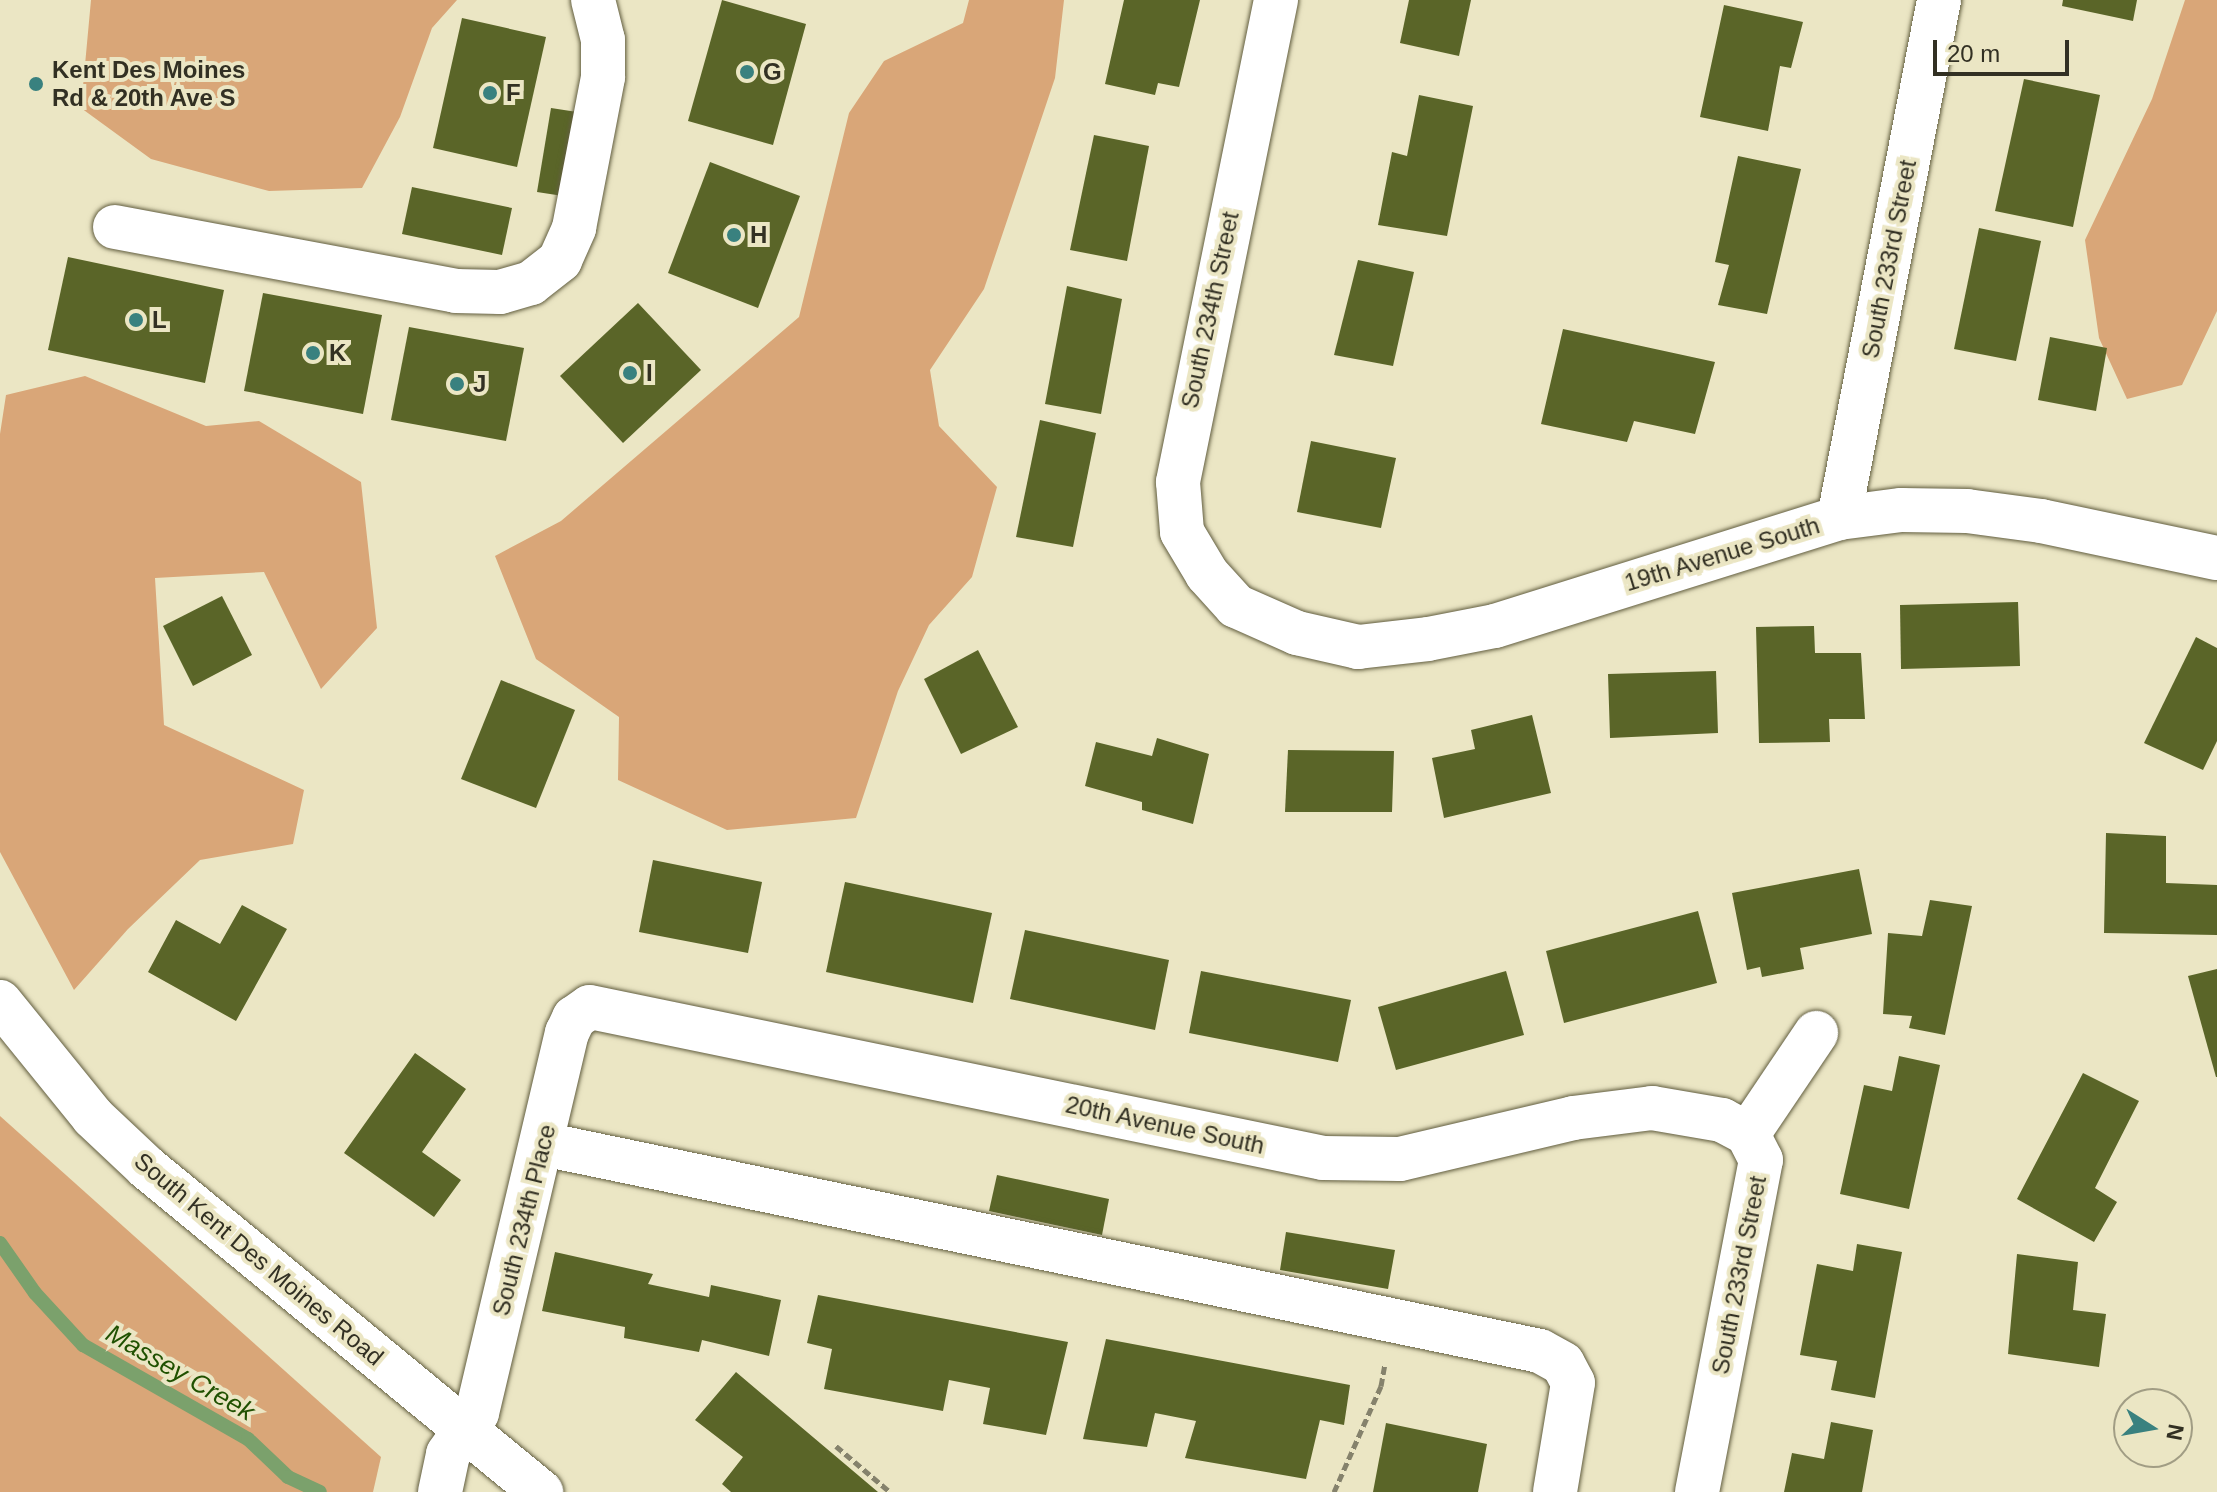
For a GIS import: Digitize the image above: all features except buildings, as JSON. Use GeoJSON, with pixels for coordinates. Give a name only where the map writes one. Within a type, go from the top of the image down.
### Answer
{"type":"FeatureCollection","features":[{"type":"Feature","properties":{"kind":"street"},"geometry":{"type":"LineString","coordinates":[[115,227],[447,290],[500,292],[531,283],[560,260],[574,228],[603,77],[603,40],[593,0]]}},
{"type":"Feature","properties":{"kind":"street","name":"South 234th Street"},"geometry":{"type":"LineString","coordinates":[[1236,606],[1207,574],[1182,532],[1178,482],[1276,0]]}},
{"type":"Feature","properties":{"kind":"street","name":"South 233rd Street"},"geometry":{"type":"LineString","coordinates":[[1839,518],[1939,0]]}},
{"type":"Feature","properties":{"kind":"street","name":"19th Avenue South"},"geometry":{"type":"LineString","coordinates":[[1236,606],[1297,633],[1358,647],[1428,639],[1495,626],[1839,518],[1901,510],[1967,511],[2217,558]]}},
{"type":"Feature","properties":{"kind":"street","name":"South Kent Des Moines Road"},"geometry":{"type":"LineString","coordinates":[[0,1002],[93,1117],[135,1157],[541,1492]]}},
{"type":"Feature","properties":{"kind":"street","name":"20th Avenue South"},"geometry":{"type":"LineString","coordinates":[[582,1010],[598,1007],[1323,1158],[1400,1159],[1573,1118],[1652,1108],[1722,1120],[1748,1134]]}},
{"type":"Feature","properties":{"kind":"street","name":"South 234th Place"},"geometry":{"type":"LineString","coordinates":[[465,1430],[477,1413],[567,1033],[582,1010]]}},
{"type":"Feature","properties":{"kind":"street"},"geometry":{"type":"LineString","coordinates":[[1748,1134],[1816,1033]]}},
{"type":"Feature","properties":{"kind":"street","name":"South 233rd Street"},"geometry":{"type":"LineString","coordinates":[[1697,1492],[1761,1160],[1748,1134]]}},
{"type":"Feature","properties":{"kind":"street"},"geometry":{"type":"LineString","coordinates":[[543,1144],[1540,1351],[1563,1364],[1573,1383],[1555,1492]]}},
{"type":"Feature","properties":{"kind":"street"},"geometry":{"type":"LineString","coordinates":[[440,1492],[448,1454],[465,1430]]}},
{"type":"Feature","properties":{"kind":"path"},"geometry":{"type":"LineString","coordinates":[[1334,1492],[1381,1386],[1392,1320]]}},
{"type":"Feature","properties":{"kind":"path"},"geometry":{"type":"LineString","coordinates":[[836,1446],[890,1492]]}},
{"type":"Feature","properties":{"kind":"shaded area"},"geometry":{"type":"Polygon","coordinates":[[[91,0],[457,0],[432,28],[400,117],[362,188],[269,191],[151,159],[81,108],[91,0]]]}},
{"type":"Feature","properties":{"kind":"shaded area"},"geometry":{"type":"Polygon","coordinates":[[[969,0],[1064,0],[1055,78],[984,289],[930,370],[939,426],[997,487],[972,577],[929,625],[898,691],[856,818],[727,830],[618,780],[619,717],[536,659],[495,556],[561,521],[799,317],[849,113],[884,61],[963,23],[969,0]]]}},
{"type":"Feature","properties":{"kind":"shaded area"},"geometry":{"type":"Polygon","coordinates":[[[2185,0],[2217,0],[2217,311],[2182,385],[2127,399],[2099,338],[2085,240],[2152,99],[2185,0]]]}},
{"type":"Feature","properties":{"kind":"shaded area"},"geometry":{"type":"Polygon","coordinates":[[[85,376],[206,426],[259,421],[361,482],[377,628],[321,689],[264,572],[155,578],[164,725],[304,790],[293,844],[200,860],[128,929],[74,990],[0,852],[0,434],[6,395],[85,376]]]}},
{"type":"Feature","properties":{"kind":"shaded area"},"geometry":{"type":"Polygon","coordinates":[[[0,1116],[381,1457],[373,1492],[0,1492],[0,1116]]]}},
{"type":"Feature","properties":{"kind":"waterway","name":"Massey Creek"},"geometry":{"type":"LineString","coordinates":[[0,1243],[35,1293],[83,1345],[248,1439],[288,1477],[320,1492]]}},
{"type":"Feature","properties":{"kind":"place","name":"G"},"geometry":{"type":"Point","coordinates":[747,72]}},
{"type":"Feature","properties":{"kind":"place","name":"Kent Des Moines Rd & 20th Ave S"},"geometry":{"type":"Point","coordinates":[36,84]}},
{"type":"Feature","properties":{"kind":"place","name":"F"},"geometry":{"type":"Point","coordinates":[490,93]}},
{"type":"Feature","properties":{"kind":"place","name":"H"},"geometry":{"type":"Point","coordinates":[734,235]}},
{"type":"Feature","properties":{"kind":"place","name":"L"},"geometry":{"type":"Point","coordinates":[136,320]}},
{"type":"Feature","properties":{"kind":"place","name":"K"},"geometry":{"type":"Point","coordinates":[313,353]}},
{"type":"Feature","properties":{"kind":"place","name":"I"},"geometry":{"type":"Point","coordinates":[630,373]}},
{"type":"Feature","properties":{"kind":"place","name":"J"},"geometry":{"type":"Point","coordinates":[457,384]}}]}
